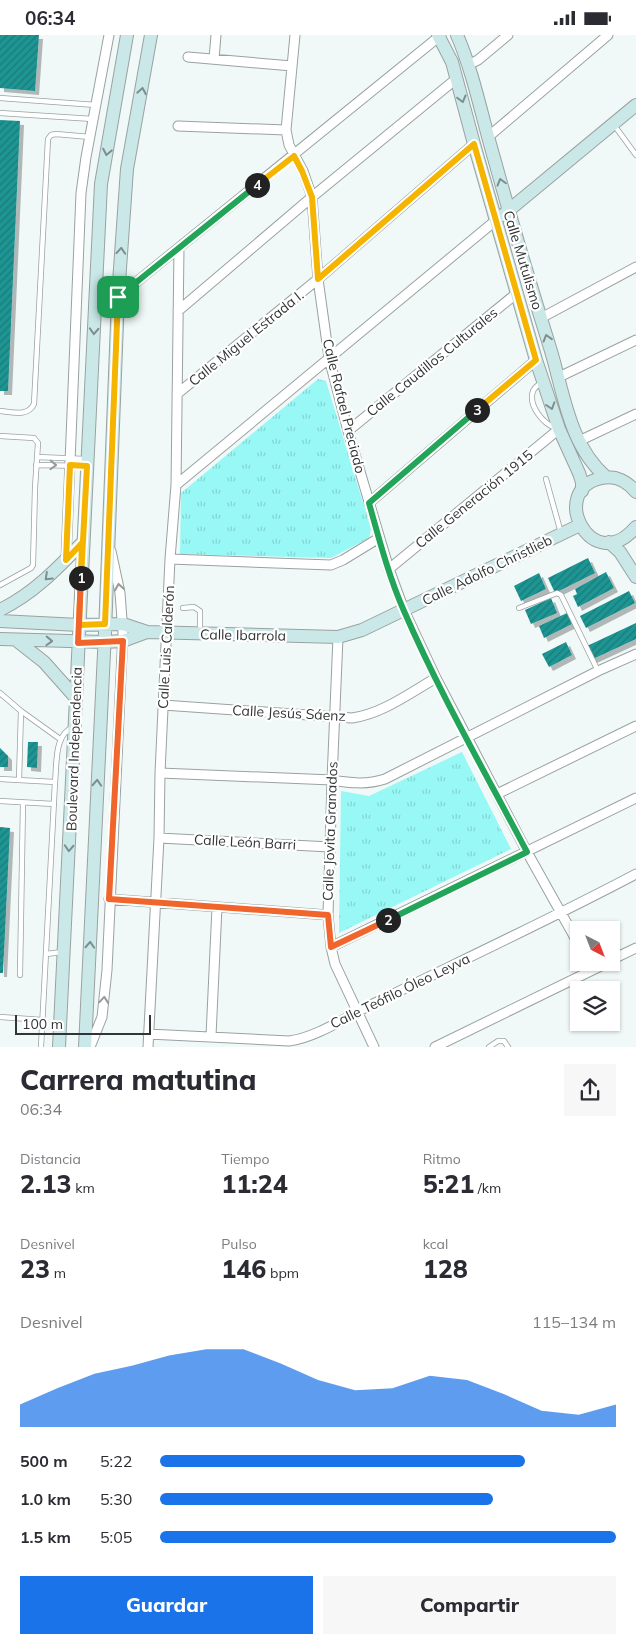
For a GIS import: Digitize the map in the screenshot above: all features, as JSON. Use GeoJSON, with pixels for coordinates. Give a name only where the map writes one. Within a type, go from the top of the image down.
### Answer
{"type":"FeatureCollection","features":[{"type":"Feature","properties":{"kind":"main road","name":"Boulevard Independencia"},"geometry":{"type":"LineString","coordinates":[[59,1047],[82,543],[101,185],[127,35]]}},
{"type":"Feature","properties":{"kind":"main road","name":"Boulevard Independencia"},"geometry":{"type":"LineString","coordinates":[[85,1047],[118,297],[127,169],[151,35]]}},
{"type":"Feature","properties":{"kind":"main road","name":"Calle Mutulismo"},"geometry":{"type":"LineString","coordinates":[[440,35],[452,61],[536,360],[559,429],[579,473],[582,491]]}},
{"type":"Feature","properties":{"kind":"main road","name":"Calle Mutulismo"},"geometry":{"type":"LineString","coordinates":[[457,35],[468,65],[509,211],[559,377],[567,411],[586,456],[606,477]]}},
{"type":"Feature","properties":{"kind":"main road"},"geometry":{"type":"LineString","coordinates":[[452,61],[468,65]]}},
{"type":"Feature","properties":{"kind":"main road"},"geometry":{"type":"LineString","coordinates":[[496,221],[636,105]]}},
{"type":"Feature","properties":{"kind":"main road"},"geometry":{"type":"LineString","coordinates":[[635,491],[624,481],[615,478],[606,477],[590,483],[582,491],[576,505],[576,516],[580,525],[592,538],[600,541],[620,540],[629,535],[636,527]]}},
{"type":"Feature","properties":{"kind":"main road","name":"Calle Adolfo Christlieb"},"geometry":{"type":"LineString","coordinates":[[338,637],[362,630],[580,525]]}},
{"type":"Feature","properties":{"kind":"main road"},"geometry":{"type":"LineString","coordinates":[[636,534],[636,543]]}},
{"type":"Feature","properties":{"kind":"main road"},"geometry":{"type":"LineString","coordinates":[[609,542],[620,552],[636,577]]}},
{"type":"Feature","properties":{"kind":"main road"},"geometry":{"type":"LineString","coordinates":[[0,610],[18,601],[46,580],[82,543]]}},
{"type":"Feature","properties":{"kind":"main road","name":"Calle Ibarrola"},"geometry":{"type":"LineString","coordinates":[[0,621],[79,625],[123,624],[147,632],[167,633],[338,637]]}},
{"type":"Feature","properties":{"kind":"main road","name":"Calle Ibarrola"},"geometry":{"type":"LineString","coordinates":[[0,639],[78,643],[104,642],[123,641],[147,632]]}},
{"type":"Feature","properties":{"kind":"main road"},"geometry":{"type":"LineString","coordinates":[[16,640],[44,662],[76,698]]}},
{"type":"Feature","properties":{"kind":"street"},"geometry":{"type":"LineString","coordinates":[[66,560],[81,193],[109,35]]}},
{"type":"Feature","properties":{"kind":"street"},"geometry":{"type":"LineString","coordinates":[[214,59],[216,35]]}},
{"type":"Feature","properties":{"kind":"street","name":"Calle Rafael Preciado"},"geometry":{"type":"LineString","coordinates":[[295,35],[286,130],[294,156],[312,197],[318,279],[329,358],[388,569],[404,610],[436,678],[527,852],[570,928]]}},
{"type":"Feature","properties":{"kind":"street"},"geometry":{"type":"LineString","coordinates":[[118,297],[294,156],[440,35]]}},
{"type":"Feature","properties":{"kind":"street"},"geometry":{"type":"LineString","coordinates":[[468,65],[478,61],[508,35]]}},
{"type":"Feature","properties":{"kind":"street"},"geometry":{"type":"LineString","coordinates":[[488,137],[608,35]]}},
{"type":"Feature","properties":{"kind":"street"},"geometry":{"type":"LineString","coordinates":[[188,57],[292,66]]}},
{"type":"Feature","properties":{"kind":"street"},"geometry":{"type":"LineString","coordinates":[[178,311],[312,197],[456,79]]}},
{"type":"Feature","properties":{"kind":"street"},"geometry":{"type":"LineString","coordinates":[[178,126],[286,130]]}},
{"type":"Feature","properties":{"kind":"street","name":"Calle Miguel Estrada I."},"geometry":{"type":"LineString","coordinates":[[177,394],[318,279],[474,144]]}},
{"type":"Feature","properties":{"kind":"street"},"geometry":{"type":"LineString","coordinates":[[176,485],[496,221]]}},
{"type":"Feature","properties":{"kind":"street","name":"Calle Luis Calderón"},"geometry":{"type":"LineString","coordinates":[[148,1047],[159,838],[160,773],[170,559],[176,485],[179,248]]}},
{"type":"Feature","properties":{"kind":"street"},"geometry":{"type":"LineString","coordinates":[[541,318],[636,267]]}},
{"type":"Feature","properties":{"kind":"street","name":"Calle Caudillos Culturales"},"geometry":{"type":"LineString","coordinates":[[348,431],[517,293]]}},
{"type":"Feature","properties":{"kind":"street"},"geometry":{"type":"LineString","coordinates":[[559,377],[636,340]]}},
{"type":"Feature","properties":{"kind":"street"},"geometry":{"type":"LineString","coordinates":[[369,503],[536,360]]}},
{"type":"Feature","properties":{"kind":"street"},"geometry":{"type":"LineString","coordinates":[[579,441],[636,414]]}},
{"type":"Feature","properties":{"kind":"street","name":"Calle Generación 1915"},"geometry":{"type":"LineString","coordinates":[[388,569],[559,429]]}},
{"type":"Feature","properties":{"kind":"street"},"geometry":{"type":"LineString","coordinates":[[170,559],[331,565],[343,560],[379,538]]}},
{"type":"Feature","properties":{"kind":"street"},"geometry":{"type":"LineString","coordinates":[[90,1047],[102,1017],[107,970],[123,641],[119,584],[108,541]]}},
{"type":"Feature","properties":{"kind":"street","name":"Calle Jovita Granados"},"geometry":{"type":"LineString","coordinates":[[338,637],[328,915],[331,947],[335,964],[374,1047]]}},
{"type":"Feature","properties":{"kind":"street"},"geometry":{"type":"LineString","coordinates":[[160,773],[332,780],[358,784],[376,782],[598,671],[636,654]]}},
{"type":"Feature","properties":{"kind":"street","name":"Calle Jesús Sáenz"},"geometry":{"type":"LineString","coordinates":[[163,705],[335,717],[364,716],[381,709],[436,678]]}},
{"type":"Feature","properties":{"kind":"street"},"geometry":{"type":"LineString","coordinates":[[497,794],[636,726]]}},
{"type":"Feature","properties":{"kind":"street"},"geometry":{"type":"LineString","coordinates":[[331,947],[636,798]]}},
{"type":"Feature","properties":{"kind":"street","name":"Calle León Barri"},"geometry":{"type":"LineString","coordinates":[[159,838],[330,847]]}},
{"type":"Feature","properties":{"kind":"street","name":"Calle Teófilo Óleo Leyva"},"geometry":{"type":"LineString","coordinates":[[148,1034],[211,1036],[251,1040],[299,1040],[309,1037],[356,1011],[562,913],[636,874]]}},
{"type":"Feature","properties":{"kind":"street"},"geometry":{"type":"LineString","coordinates":[[109,899],[328,915]]}},
{"type":"Feature","properties":{"kind":"street"},"geometry":{"type":"LineString","coordinates":[[211,1036],[217,907]]}},
{"type":"Feature","properties":{"kind":"street"},"geometry":{"type":"LineString","coordinates":[[620,956],[636,948]]}},
{"type":"Feature","properties":{"kind":"street"},"geometry":{"type":"LineString","coordinates":[[435,1047],[581,971]]}},
{"type":"Feature","properties":{"kind":"lane"},"geometry":{"type":"LineString","coordinates":[[0,98],[96,105]]}},
{"type":"Feature","properties":{"kind":"lane"},"geometry":{"type":"LineString","coordinates":[[0,113],[93,119]]}},
{"type":"Feature","properties":{"kind":"lane"},"geometry":{"type":"LineString","coordinates":[[613,124],[636,155]]}},
{"type":"Feature","properties":{"kind":"lane"},"geometry":{"type":"LineString","coordinates":[[0,411],[25,412],[32,409],[34,404],[48,139],[51,135],[56,134],[90,137]]}},
{"type":"Feature","properties":{"kind":"lane"},"geometry":{"type":"LineString","coordinates":[[0,436],[37,439],[38,443],[33,565],[31,568],[0,585]]}},
{"type":"Feature","properties":{"kind":"lane"},"geometry":{"type":"LineString","coordinates":[[37,457],[87,463]]}},
{"type":"Feature","properties":{"kind":"lane"},"geometry":{"type":"LineString","coordinates":[[36,465],[70,462]]}},
{"type":"Feature","properties":{"kind":"lane"},"geometry":{"type":"LineString","coordinates":[[546,479],[561,534]]}},
{"type":"Feature","properties":{"kind":"lane"},"geometry":{"type":"LineString","coordinates":[[519,608],[557,593],[561,595],[598,671]]}},
{"type":"Feature","properties":{"kind":"lane"},"geometry":{"type":"LineString","coordinates":[[183,608],[194,607],[200,611],[200,633]]}},
{"type":"Feature","properties":{"kind":"lane"},"geometry":{"type":"LineString","coordinates":[[0,693],[21,711],[60,739]]}},
{"type":"Feature","properties":{"kind":"lane"},"geometry":{"type":"LineString","coordinates":[[19,780],[21,711]]}},
{"type":"Feature","properties":{"kind":"lane"},"geometry":{"type":"LineString","coordinates":[[42,1047],[55,782],[60,739],[65,731],[75,727]]}},
{"type":"Feature","properties":{"kind":"lane"},"geometry":{"type":"LineString","coordinates":[[0,779],[55,782]]}},
{"type":"Feature","properties":{"kind":"lane"},"geometry":{"type":"LineString","coordinates":[[0,801],[54,804]]}},
{"type":"Feature","properties":{"kind":"lane"},"geometry":{"type":"LineString","coordinates":[[20,975],[23,803]]}},
{"type":"Feature","properties":{"kind":"lane"},"geometry":{"type":"LineString","coordinates":[[46,954],[64,952]]}},
{"type":"Feature","properties":{"kind":"lane"},"geometry":{"type":"LineString","coordinates":[[0,1017],[43,1020]]}},
{"type":"Feature","properties":{"kind":"lane"},"geometry":{"type":"LineString","coordinates":[[489,1047],[498,1041],[504,1041],[508,1047]]}},
{"type":"Feature","properties":{"kind":"green space"},"geometry":{"type":"Polygon","coordinates":[[[318,379],[326,381],[371,529],[369,538],[331,558],[180,554],[181,493],[318,379]]]}},
{"type":"Feature","properties":{"kind":"green space"},"geometry":{"type":"Polygon","coordinates":[[[462,752],[511,849],[339,933],[341,791],[369,796],[462,752]]]}},
{"type":"Feature","properties":{"kind":"building"},"geometry":{"type":"Polygon","coordinates":[[[0,35],[39,35],[35,91],[0,88],[0,35]]]}},
{"type":"Feature","properties":{"kind":"building"},"geometry":{"type":"Polygon","coordinates":[[[0,120],[20,121],[8,391],[0,391],[0,120]]]}},
{"type":"Feature","properties":{"kind":"building"},"geometry":{"type":"Polygon","coordinates":[[[588,558],[595,573],[555,593],[548,578],[588,558]]]}},
{"type":"Feature","properties":{"kind":"building"},"geometry":{"type":"Polygon","coordinates":[[[606,572],[614,588],[578,607],[573,596],[577,594],[575,589],[606,572]]]}},
{"type":"Feature","properties":{"kind":"building"},"geometry":{"type":"Polygon","coordinates":[[[539,573],[546,589],[521,601],[514,586],[539,573]]]}},
{"type":"Feature","properties":{"kind":"building"},"geometry":{"type":"Polygon","coordinates":[[[629,591],[635,603],[586,628],[580,616],[629,591]]]}},
{"type":"Feature","properties":{"kind":"building"},"geometry":{"type":"Polygon","coordinates":[[[551,598],[557,613],[531,624],[525,610],[551,598]]]}},
{"type":"Feature","properties":{"kind":"building"},"geometry":{"type":"Polygon","coordinates":[[[567,613],[572,624],[544,638],[539,626],[567,613]]]}},
{"type":"Feature","properties":{"kind":"building"},"geometry":{"type":"Polygon","coordinates":[[[636,623],[636,639],[593,659],[587,646],[636,623]]]}},
{"type":"Feature","properties":{"kind":"building"},"geometry":{"type":"Polygon","coordinates":[[[566,642],[572,655],[549,667],[542,654],[566,642]]]}},
{"type":"Feature","properties":{"kind":"building"},"geometry":{"type":"Polygon","coordinates":[[[28,742],[38,742],[37,768],[27,767],[28,742]]]}},
{"type":"Feature","properties":{"kind":"building"},"geometry":{"type":"Polygon","coordinates":[[[0,748],[8,756],[8,767],[0,767],[0,748]]]}},
{"type":"Feature","properties":{"kind":"building"},"geometry":{"type":"Polygon","coordinates":[[[0,827],[10,828],[3,973],[0,973],[0,827]]]}},
{"type":"Feature","properties":{"kind":"route"},"geometry":{"type":"LineString","coordinates":[[118,297],[105,624],[79,625],[82,543],[66,560],[70,465],[87,466],[82,543],[78,643],[123,641],[109,899],[328,915],[331,947],[527,852],[436,678],[404,610],[388,569],[369,503],[536,360],[474,144],[318,279],[312,197],[294,156],[118,297]]}}]}
